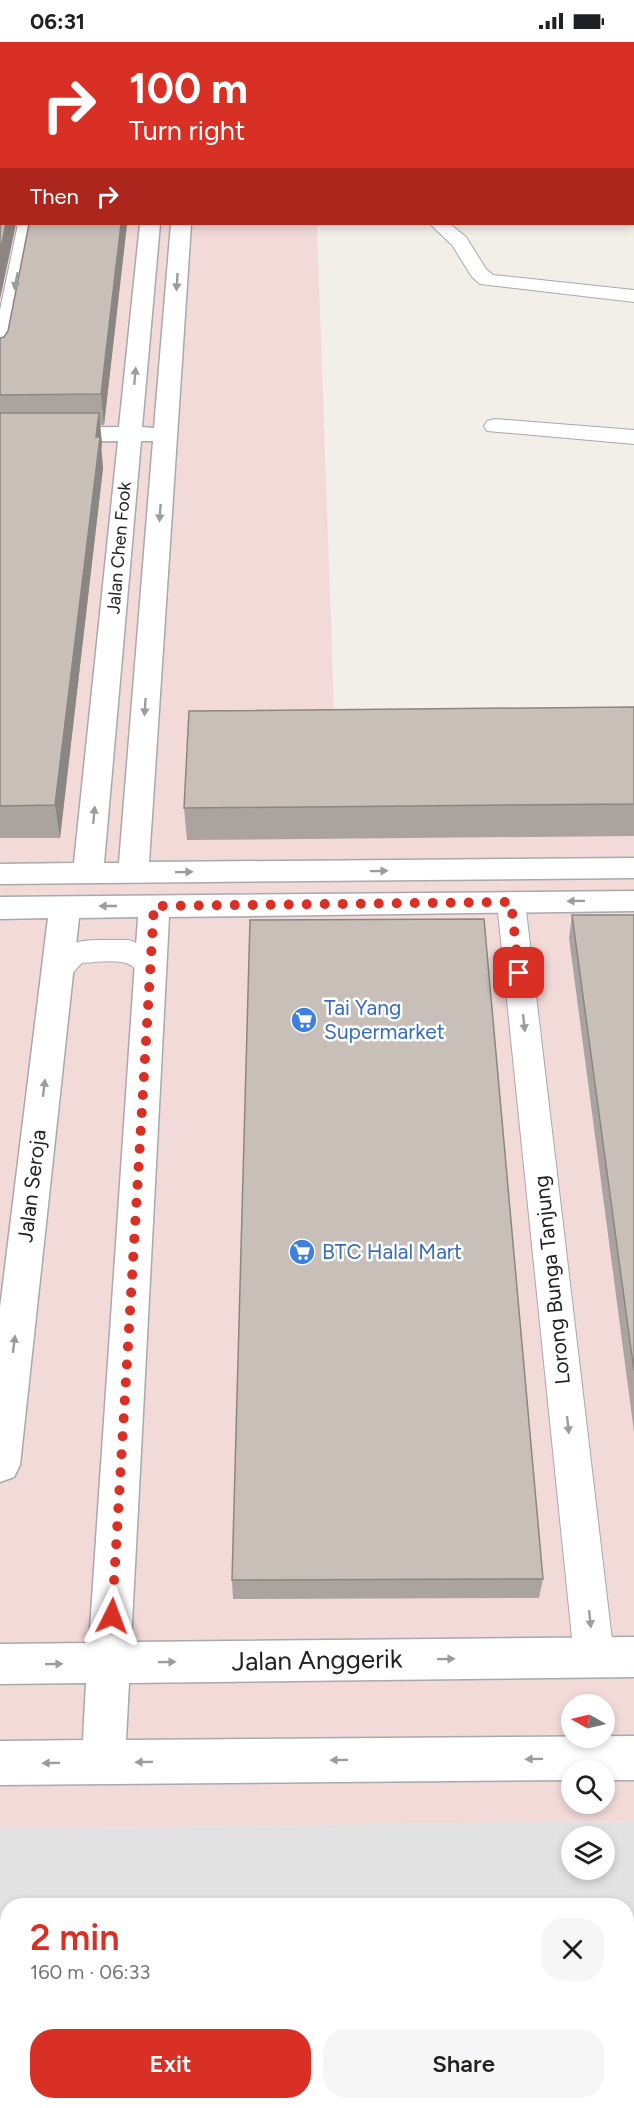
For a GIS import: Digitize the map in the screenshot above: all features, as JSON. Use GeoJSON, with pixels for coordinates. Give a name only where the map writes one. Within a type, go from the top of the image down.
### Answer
{"type":"FeatureCollection","features":[{"type":"Feature","properties":{"kind":"street","name":"Jalan Chen Fook"},"geometry":{"type":"LineString","coordinates":[[88,873],[150,225]]}},
{"type":"Feature","properties":{"kind":"street","name":"Jalan Chen Fook"},"geometry":{"type":"LineString","coordinates":[[133,873],[181,225]]}},
{"type":"Feature","properties":{"kind":"street"},"geometry":{"type":"LineString","coordinates":[[0,435],[129,444],[165,444]]}},
{"type":"Feature","properties":{"kind":"street"},"geometry":{"type":"LineString","coordinates":[[0,455],[129,444]]}},
{"type":"Feature","properties":{"kind":"street"},"geometry":{"type":"LineString","coordinates":[[0,874],[634,868]]}},
{"type":"Feature","properties":{"kind":"street"},"geometry":{"type":"LineString","coordinates":[[0,908],[634,901]]}},
{"type":"Feature","properties":{"kind":"street"},"geometry":{"type":"LineString","coordinates":[[103,1762],[154,906]]}},
{"type":"Feature","properties":{"kind":"street","name":"Jalan Seroja"},"geometry":{"type":"LineString","coordinates":[[0,1465],[65,907]]}},
{"type":"Feature","properties":{"kind":"street","name":"Jalan Anggerik"},"geometry":{"type":"LineString","coordinates":[[0,1664],[634,1657]]}},
{"type":"Feature","properties":{"kind":"street"},"geometry":{"type":"LineString","coordinates":[[0,1763],[634,1758]]}},
{"type":"Feature","properties":{"kind":"lane"},"geometry":{"type":"LineString","coordinates":[[0,362],[27,225]]}},
{"type":"Feature","properties":{"kind":"lane"},"geometry":{"type":"LineString","coordinates":[[440,225],[459,241],[479,273],[487,280],[634,296]]}},
{"type":"Feature","properties":{"kind":"lane"},"geometry":{"type":"LineString","coordinates":[[495,426],[634,437]]}},
{"type":"Feature","properties":{"kind":"lane","name":"Lorong Bunga Tanjung"},"geometry":{"type":"LineString","coordinates":[[511,902],[594,1657]]}},
{"type":"Feature","properties":{"kind":"lane"},"geometry":{"type":"LineString","coordinates":[[57,972],[73,954],[84,952],[129,951],[150,964]]}},
{"type":"Feature","properties":{"kind":"shaded area"},"geometry":{"type":"Polygon","coordinates":[[[0,225],[317,225],[335,736],[634,732],[634,1821],[0,1829],[0,225]]]}},
{"type":"Feature","properties":{"kind":"shaded area"},"geometry":{"type":"Polygon","coordinates":[[[634,1821],[634,1898],[0,1898],[0,1829],[634,1821]]]}},
{"type":"Feature","properties":{"kind":"building"},"geometry":{"type":"Polygon","coordinates":[[[0,225],[6,225],[0,252],[0,225]]]}},
{"type":"Feature","properties":{"kind":"building"},"geometry":{"type":"Polygon","coordinates":[[[29,225],[121,225],[101,394],[0,395],[0,338],[4,337],[8,331],[29,225]]]}},
{"type":"Feature","properties":{"kind":"building"},"geometry":{"type":"Polygon","coordinates":[[[0,413],[99,413],[96,437],[100,437],[55,805],[0,806],[0,413]]]}},
{"type":"Feature","properties":{"kind":"building"},"geometry":{"type":"Polygon","coordinates":[[[634,707],[634,804],[184,808],[189,711],[634,707]]]}},
{"type":"Feature","properties":{"kind":"building"},"geometry":{"type":"Polygon","coordinates":[[[572,915],[634,915],[634,1371],[572,915]]]}},
{"type":"Feature","properties":{"kind":"building"},"geometry":{"type":"Polygon","coordinates":[[[484,919],[543,1579],[232,1580],[250,920],[484,919]]]}},
{"type":"Feature","properties":{"kind":"place","name":"Tai Yang Supermarket"},"geometry":{"type":"Point","coordinates":[304,1020]}},
{"type":"Feature","properties":{"kind":"place","name":"BTC Halal Mart"},"geometry":{"type":"Point","coordinates":[302,1252]}},
{"type":"Feature","properties":{"kind":"route"},"geometry":{"type":"LineString","coordinates":[[112,1616],[154,906],[511,902],[519,973]]}}]}
